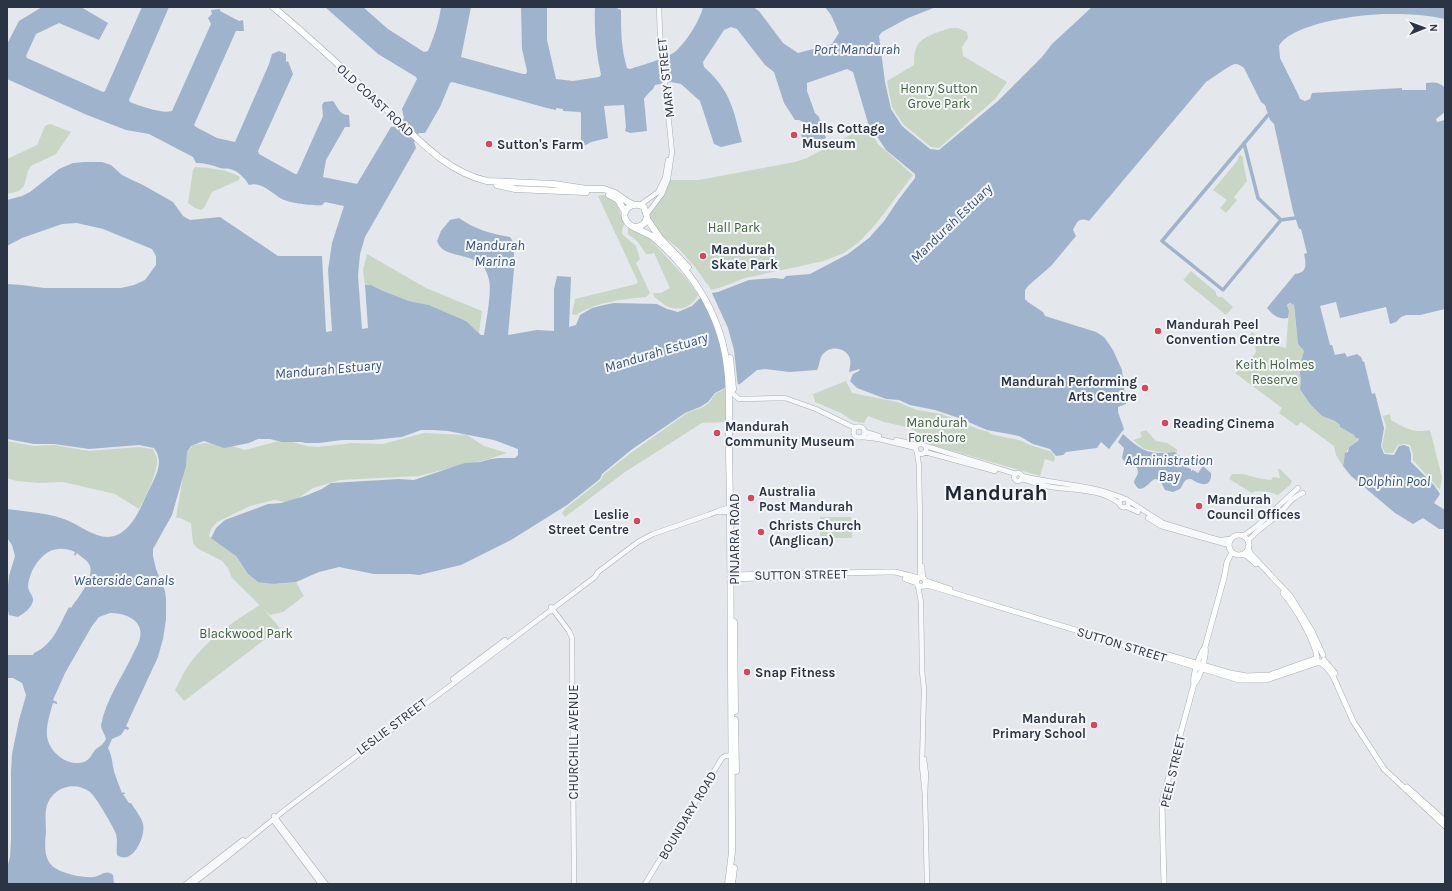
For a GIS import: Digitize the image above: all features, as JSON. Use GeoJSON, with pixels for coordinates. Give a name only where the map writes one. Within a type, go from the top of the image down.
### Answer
{"type":"FeatureCollection","features":[{"type":"Feature","properties":{"kind":"main road","name":"OLD COAST ROAD"},"geometry":{"type":"LineString","coordinates":[[273,7],[308,36],[434,154],[450,166],[476,178],[487,181],[554,184],[587,189],[604,189],[615,193],[628,202],[637,205]]}},
{"type":"Feature","properties":{"kind":"main road","name":"OLD COAST ROAD"},"geometry":{"type":"LineString","coordinates":[[487,181],[494,185],[515,189],[602,192],[618,200],[625,212]]}},
{"type":"Feature","properties":{"kind":"main road"},"geometry":{"type":"LineString","coordinates":[[637,205],[644,207],[647,216],[642,225],[635,227],[627,223],[625,219],[625,212],[630,206],[637,205]]}},
{"type":"Feature","properties":{"kind":"main road","name":"PINJARRA ROAD"},"geometry":{"type":"LineString","coordinates":[[647,216],[655,232],[689,269],[718,317],[726,338],[732,367],[733,755],[735,856],[732,884]]}},
{"type":"Feature","properties":{"kind":"main road","name":"PINJARRA ROAD"},"geometry":{"type":"LineString","coordinates":[[635,227],[654,238],[701,289]]}},
{"type":"Feature","properties":{"kind":"main road"},"geometry":{"type":"LineString","coordinates":[[1445,821],[1386,767],[1362,732],[1334,671],[1320,659],[1312,631],[1291,597],[1250,553],[1248,541],[1242,536],[1238,535],[1231,539],[1229,545],[1237,554],[1252,560],[1289,600],[1316,647],[1320,659],[1333,676],[1353,721],[1384,769],[1445,826]]}},
{"type":"Feature","properties":{"kind":"main road"},"geometry":{"type":"LineString","coordinates":[[1237,554],[1245,553],[1248,547]]}},
{"type":"Feature","properties":{"kind":"main road","name":"PEEL STREET"},"geometry":{"type":"LineString","coordinates":[[1164,884],[1163,798],[1194,684],[1193,680],[1206,651],[1205,647],[1224,578],[1231,562],[1237,554]]}},
{"type":"Feature","properties":{"kind":"main road","name":"SUTTON STREET"},"geometry":{"type":"LineString","coordinates":[[732,577],[893,575],[921,582],[1248,681],[1266,680],[1320,659]]}},
{"type":"Feature","properties":{"kind":"main road","name":"PINJARRA ROAD"},"geometry":{"type":"LineString","coordinates":[[728,884],[732,852],[733,755]]}},
{"type":"Feature","properties":{"kind":"street","name":"MARY STREET"},"geometry":{"type":"LineString","coordinates":[[647,216],[662,194],[668,179],[672,152],[658,7]]}},
{"type":"Feature","properties":{"kind":"street","name":"MARY STREET"},"geometry":{"type":"LineString","coordinates":[[637,205],[658,192],[671,148]]}},
{"type":"Feature","properties":{"kind":"street"},"geometry":{"type":"LineString","coordinates":[[731,391],[738,399],[785,398],[816,409],[855,428],[861,427],[865,432],[924,451],[1015,475],[1019,473],[1022,478],[1046,486],[1101,494],[1110,497],[1123,507],[1128,504]]}},
{"type":"Feature","properties":{"kind":"street"},"geometry":{"type":"LineString","coordinates":[[855,428],[855,436],[858,437],[879,439],[917,448]]}},
{"type":"Feature","properties":{"kind":"street"},"geometry":{"type":"LineString","coordinates":[[862,437],[865,432]]}},
{"type":"Feature","properties":{"kind":"street"},"geometry":{"type":"LineString","coordinates":[[917,448],[922,444],[924,451],[919,466]]}},
{"type":"Feature","properties":{"kind":"street"},"geometry":{"type":"LineString","coordinates":[[917,448],[919,466],[922,670],[924,689],[922,766],[925,795],[927,884]]}},
{"type":"Feature","properties":{"kind":"street"},"geometry":{"type":"LineString","coordinates":[[1022,478],[1107,492],[1127,499],[1128,504],[1134,509],[1161,526],[1229,545]]}},
{"type":"Feature","properties":{"kind":"street"},"geometry":{"type":"LineString","coordinates":[[1242,536],[1257,526],[1298,488]]}},
{"type":"Feature","properties":{"kind":"street"},"geometry":{"type":"LineString","coordinates":[[1248,541],[1254,534],[1280,513],[1295,497],[1303,493]]}},
{"type":"Feature","properties":{"kind":"street"},"geometry":{"type":"LineString","coordinates":[[1120,504],[1120,501],[1123,498]]}},
{"type":"Feature","properties":{"kind":"street"},"geometry":{"type":"LineString","coordinates":[[1128,504],[1163,523],[1220,540],[1231,539]]}},
{"type":"Feature","properties":{"kind":"street","name":"LESLIE STREET"},"geometry":{"type":"LineString","coordinates":[[186,884],[638,542],[653,534],[717,512],[721,513],[732,510]]}},
{"type":"Feature","properties":{"kind":"street","name":"CHURCHILL AVENUE"},"geometry":{"type":"LineString","coordinates":[[551,607],[569,631],[572,638],[574,884]]}},
{"type":"Feature","properties":{"kind":"street","name":"BOUNDARY ROAD"},"geometry":{"type":"LineString","coordinates":[[645,884],[722,758],[733,755]]}},
{"type":"Feature","properties":{"kind":"street"},"geometry":{"type":"LineString","coordinates":[[273,818],[321,884]]}},
{"type":"Feature","properties":{"kind":"street"},"geometry":{"type":"LineString","coordinates":[[273,818],[326,884]]}},
{"type":"Feature","properties":{"kind":"street","name":"LESLIE STREET"},"geometry":{"type":"LineString","coordinates":[[192,884],[219,865],[273,818]]}},
{"type":"Feature","properties":{"kind":"green space","name":"Henry Sutton Grove Park"},"geometry":{"type":"Polygon","coordinates":[[[950,28],[958,28],[967,32],[968,38],[962,47],[963,56],[1007,82],[995,99],[939,148],[931,147],[903,124],[892,107],[887,81],[914,65],[914,55],[920,42],[929,36],[950,28]]]}},
{"type":"Feature","properties":{"kind":"green space"},"geometry":{"type":"Polygon","coordinates":[[[50,124],[71,132],[56,154],[31,166],[24,186],[19,191],[7,194],[7,159],[37,145],[45,126],[50,124]]]}},
{"type":"Feature","properties":{"kind":"green space","name":"Hall Park"},"geometry":{"type":"Polygon","coordinates":[[[867,126],[878,144],[913,175],[875,225],[859,242],[844,253],[824,261],[745,278],[711,290],[695,267],[679,249],[660,234],[650,219],[650,212],[664,194],[670,180],[699,180],[795,162],[807,158],[867,126]]]}},
{"type":"Feature","properties":{"kind":"green space"},"geometry":{"type":"Polygon","coordinates":[[[1240,155],[1243,157],[1247,181],[1234,197],[1237,200],[1226,213],[1220,208],[1227,200],[1213,190],[1238,160],[1240,155]]]}},
{"type":"Feature","properties":{"kind":"green space"},"geometry":{"type":"Polygon","coordinates":[[[195,167],[212,168],[235,174],[240,177],[239,180],[212,192],[204,208],[201,210],[188,203],[193,170],[195,167]]]}},
{"type":"Feature","properties":{"kind":"green space"},"geometry":{"type":"Polygon","coordinates":[[[605,195],[614,201],[618,207],[624,224],[622,234],[636,246],[640,259],[636,263],[650,293],[646,297],[601,304],[584,310],[576,315],[572,314],[575,299],[636,284],[638,282],[598,196],[605,195]]]}},
{"type":"Feature","properties":{"kind":"green space"},"geometry":{"type":"Polygon","coordinates":[[[631,228],[649,238],[687,279],[698,295],[691,304],[686,307],[676,309],[671,308],[654,296],[653,293],[661,293],[670,288],[654,253],[646,254],[638,242],[628,234],[628,229],[631,228]]]}},
{"type":"Feature","properties":{"kind":"green space"},"geometry":{"type":"Polygon","coordinates":[[[367,254],[426,288],[482,311],[479,333],[466,321],[429,305],[409,301],[370,285],[365,285],[363,270],[367,254]]]}},
{"type":"Feature","properties":{"kind":"green space"},"geometry":{"type":"Polygon","coordinates":[[[1191,271],[1216,292],[1218,297],[1222,297],[1233,307],[1226,315],[1183,280],[1191,271]]]}},
{"type":"Feature","properties":{"kind":"green space","name":"Keith Holmes Reserve"},"geometry":{"type":"Polygon","coordinates":[[[1292,303],[1295,307],[1294,310],[1298,344],[1304,351],[1299,368],[1301,380],[1300,389],[1310,404],[1322,416],[1335,421],[1340,425],[1340,427],[1359,438],[1349,447],[1343,466],[1336,455],[1334,446],[1301,422],[1297,426],[1279,413],[1282,408],[1235,373],[1245,367],[1256,352],[1255,345],[1247,338],[1252,332],[1262,340],[1269,340],[1273,345],[1286,348],[1289,310],[1287,307],[1292,303]]]}},
{"type":"Feature","properties":{"kind":"green space","name":"Mandurah Foreshore"},"geometry":{"type":"Polygon","coordinates":[[[846,381],[852,393],[897,402],[917,410],[941,414],[958,423],[989,432],[990,434],[1019,440],[1052,452],[1055,458],[1054,462],[1045,459],[1040,476],[939,447],[933,449],[928,446],[920,435],[911,428],[884,422],[868,416],[864,423],[853,421],[841,413],[815,402],[813,394],[846,381]]]}},
{"type":"Feature","properties":{"kind":"green space"},"geometry":{"type":"Polygon","coordinates":[[[725,389],[726,422],[702,423],[625,472],[565,517],[562,513],[566,508],[601,480],[603,475],[632,452],[687,413],[703,407],[709,403],[715,394],[725,389]]]}},
{"type":"Feature","properties":{"kind":"green space"},"geometry":{"type":"Polygon","coordinates":[[[1390,414],[1391,420],[1406,428],[1414,431],[1430,430],[1442,477],[1440,490],[1413,460],[1410,445],[1398,445],[1393,453],[1385,453],[1382,446],[1386,426],[1383,416],[1390,414]]]}},
{"type":"Feature","properties":{"kind":"green space"},"geometry":{"type":"Polygon","coordinates":[[[1146,430],[1156,441],[1167,443],[1178,450],[1177,452],[1159,452],[1144,449],[1133,440],[1142,437],[1140,432],[1146,430]]]}},
{"type":"Feature","properties":{"kind":"green space"},"geometry":{"type":"Polygon","coordinates":[[[424,433],[467,435],[484,446],[507,453],[486,460],[419,476],[340,480],[313,488],[291,503],[274,500],[250,506],[217,522],[211,529],[209,536],[233,552],[248,574],[255,580],[278,584],[296,582],[304,596],[283,612],[270,615],[232,578],[228,568],[222,561],[197,548],[193,543],[191,523],[180,518],[176,518],[187,452],[193,445],[205,443],[232,446],[245,450],[279,441],[318,447],[353,443],[383,444],[424,433]]]}},
{"type":"Feature","properties":{"kind":"green space"},"geometry":{"type":"Polygon","coordinates":[[[7,441],[34,446],[54,445],[89,451],[139,447],[153,449],[157,458],[156,470],[139,509],[115,494],[63,482],[39,483],[17,481],[7,478],[7,441]]]}},
{"type":"Feature","properties":{"kind":"green space"},"geometry":{"type":"Polygon","coordinates":[[[1278,469],[1280,469],[1292,481],[1290,485],[1278,495],[1269,492],[1255,491],[1252,493],[1229,479],[1232,474],[1243,474],[1271,480],[1273,477],[1280,478],[1278,469]]]}},
{"type":"Feature","properties":{"kind":"green space"},"geometry":{"type":"Polygon","coordinates":[[[820,517],[851,517],[852,538],[820,538],[820,517]]]}},
{"type":"Feature","properties":{"kind":"green space","name":"Blackwood Park"},"geometry":{"type":"Polygon","coordinates":[[[260,605],[280,628],[184,701],[175,690],[190,663],[213,638],[260,605]]]}},
{"type":"Feature","properties":{"kind":"water"},"geometry":{"type":"Polygon","coordinates":[[[42,7],[81,7],[108,23],[99,40],[59,23],[36,34],[26,56],[27,58],[103,92],[105,91],[142,7],[169,7],[129,100],[130,102],[157,111],[168,112],[172,111],[211,24],[208,18],[212,14],[211,10],[220,9],[220,11],[239,21],[243,20],[244,31],[236,31],[194,125],[217,138],[235,142],[272,54],[279,51],[286,54],[286,62],[288,61],[293,74],[258,151],[259,154],[297,174],[323,116],[322,105],[324,102],[333,101],[343,114],[349,115],[350,127],[345,127],[326,160],[323,177],[357,184],[391,127],[399,126],[404,118],[402,109],[417,79],[378,54],[325,7],[363,7],[388,29],[424,52],[428,51],[438,24],[441,7],[471,7],[461,57],[526,74],[527,71],[522,49],[521,7],[547,7],[547,40],[556,79],[573,81],[599,77],[601,75],[596,41],[595,7],[614,7],[621,10],[622,46],[627,68],[630,69],[662,58],[677,50],[693,30],[703,7],[753,7],[759,11],[783,43],[798,53],[832,44],[839,33],[831,15],[825,7],[936,7],[908,18],[882,32],[879,36],[885,82],[891,109],[902,126],[930,149],[939,150],[998,101],[1042,57],[1052,44],[1092,7],[1445,7],[1445,19],[1419,15],[1381,14],[1349,17],[1331,21],[1314,25],[1299,31],[1287,38],[1279,46],[1280,58],[1300,99],[1305,101],[1310,99],[1312,93],[1402,88],[1402,90],[1426,90],[1426,83],[1436,83],[1445,88],[1445,112],[1436,119],[1437,122],[1445,120],[1445,309],[1420,315],[1406,315],[1390,324],[1386,307],[1340,318],[1336,302],[1320,306],[1330,345],[1332,345],[1335,355],[1345,353],[1347,357],[1357,354],[1361,357],[1363,362],[1364,361],[1372,394],[1375,393],[1384,428],[1381,446],[1384,454],[1394,455],[1399,446],[1404,445],[1409,447],[1411,462],[1434,485],[1440,494],[1434,503],[1445,510],[1445,529],[1439,529],[1423,518],[1413,524],[1395,513],[1351,476],[1343,466],[1345,453],[1348,452],[1349,447],[1358,441],[1359,438],[1356,438],[1354,435],[1340,427],[1340,425],[1335,421],[1322,416],[1310,404],[1300,389],[1301,380],[1299,368],[1304,351],[1298,344],[1294,305],[1290,303],[1287,305],[1289,311],[1288,318],[1276,316],[1267,308],[1295,274],[1304,270],[1304,254],[1307,253],[1301,229],[1299,229],[1293,211],[1274,124],[1270,120],[1265,105],[1261,102],[1244,68],[1235,64],[1206,82],[1089,221],[1083,219],[1077,222],[1073,230],[1076,236],[1051,266],[1025,290],[1025,299],[1043,312],[1045,316],[1096,332],[1104,337],[1113,350],[1122,370],[1126,404],[1118,407],[1118,412],[1124,429],[1109,449],[1101,442],[1097,448],[1066,452],[1063,455],[1056,456],[1050,449],[1033,444],[1019,436],[987,430],[935,410],[910,405],[899,400],[886,399],[857,388],[850,381],[853,374],[860,369],[849,372],[850,359],[848,355],[843,350],[835,348],[822,355],[817,370],[790,372],[765,369],[757,370],[740,384],[729,386],[715,393],[708,402],[685,413],[631,450],[602,474],[600,479],[567,505],[511,540],[461,565],[419,575],[374,574],[339,567],[319,572],[296,582],[274,584],[258,582],[248,574],[236,556],[211,538],[216,528],[225,520],[268,504],[281,503],[305,496],[322,489],[331,483],[399,479],[414,480],[465,463],[500,458],[515,458],[518,455],[518,449],[494,440],[448,431],[432,430],[421,430],[402,437],[372,440],[342,440],[306,443],[258,439],[249,443],[224,448],[204,441],[191,446],[187,452],[186,466],[172,515],[153,549],[156,569],[165,591],[166,599],[166,620],[163,639],[158,657],[126,726],[129,728],[128,730],[125,729],[121,735],[112,739],[108,748],[122,793],[124,792],[125,794],[123,794],[129,803],[131,803],[142,821],[143,830],[140,842],[133,853],[128,857],[117,855],[116,834],[93,795],[83,788],[69,786],[63,788],[52,796],[46,810],[45,847],[49,862],[57,869],[76,876],[94,877],[110,873],[113,875],[114,884],[7,884],[7,868],[10,857],[11,840],[12,754],[26,695],[22,683],[13,678],[7,678],[7,655],[33,655],[46,645],[59,627],[69,607],[71,608],[82,593],[88,581],[91,569],[89,564],[77,553],[75,556],[75,552],[68,549],[55,549],[49,551],[40,559],[32,571],[28,586],[33,599],[31,606],[18,617],[9,615],[7,587],[15,556],[12,545],[7,538],[7,509],[55,516],[97,535],[107,537],[115,536],[123,532],[135,518],[156,475],[159,461],[158,454],[154,448],[139,445],[89,449],[54,444],[34,444],[7,439],[7,284],[44,288],[121,288],[134,285],[145,280],[156,265],[156,256],[152,249],[103,229],[77,223],[62,224],[22,238],[7,246],[7,200],[30,192],[59,169],[73,163],[102,162],[111,165],[122,175],[173,202],[183,216],[190,220],[220,217],[278,256],[322,256],[326,332],[332,331],[328,270],[332,243],[344,206],[325,202],[322,205],[313,205],[285,200],[278,197],[263,186],[254,184],[249,185],[236,171],[208,164],[196,163],[193,157],[149,134],[126,130],[87,115],[7,79],[7,44],[19,21],[42,7]],[[731,27],[724,30],[703,62],[704,67],[720,84],[730,101],[742,142],[721,147],[714,144],[700,101],[681,84],[671,82],[655,85],[645,97],[647,131],[630,133],[625,131],[624,105],[604,106],[608,138],[591,142],[584,146],[581,145],[580,112],[547,108],[452,82],[450,83],[440,107],[425,133],[419,133],[414,142],[416,148],[365,237],[360,254],[358,276],[362,329],[368,328],[365,285],[371,285],[409,301],[429,305],[457,317],[466,321],[481,335],[484,335],[490,292],[489,280],[485,270],[479,263],[472,259],[447,252],[441,248],[437,241],[441,231],[450,220],[459,218],[483,230],[510,237],[514,243],[514,269],[508,335],[537,330],[554,331],[554,289],[557,276],[571,277],[569,327],[576,325],[580,315],[592,308],[604,305],[614,303],[657,304],[678,312],[692,306],[704,294],[718,292],[749,280],[775,278],[783,279],[786,276],[810,274],[848,254],[869,238],[884,221],[915,178],[915,174],[886,150],[868,123],[853,72],[847,69],[807,83],[807,91],[815,113],[819,117],[826,138],[806,147],[801,135],[805,131],[803,122],[795,120],[784,103],[774,72],[765,65],[737,29],[731,27]],[[110,613],[99,617],[92,626],[65,673],[53,700],[57,702],[57,704],[53,703],[48,720],[47,736],[52,748],[61,758],[73,763],[80,763],[88,760],[106,739],[101,727],[103,715],[140,638],[139,626],[132,618],[121,614],[110,613]]]}},
{"type":"Feature","properties":{"kind":"water","name":"Administration Bay"},"geometry":{"type":"Polygon","coordinates":[[[1123,434],[1144,450],[1154,453],[1175,452],[1185,460],[1184,463],[1186,467],[1191,469],[1191,471],[1193,470],[1198,473],[1203,466],[1211,473],[1210,482],[1207,484],[1202,484],[1188,479],[1180,489],[1173,492],[1165,490],[1160,480],[1155,479],[1142,489],[1139,489],[1136,487],[1134,482],[1138,473],[1137,467],[1125,462],[1122,458],[1124,448],[1118,442],[1123,434]]]}},
{"type":"Feature","properties":{"kind":"pier"},"geometry":{"type":"Polygon","coordinates":[[[707,291],[711,291],[728,328],[734,350],[738,387],[735,388],[726,372],[719,338],[700,295],[707,291]]]}},
{"type":"Feature","properties":{"kind":"waterway"},"geometry":{"type":"LineString","coordinates":[[1268,115],[1162,241],[1223,290],[1281,220],[1295,218]]}},
{"type":"Feature","properties":{"kind":"waterway"},"geometry":{"type":"LineString","coordinates":[[1244,143],[1258,198],[1281,220]]}},
{"type":"Feature","properties":{"kind":"place","name":"Halls Cottage Museum"},"geometry":{"type":"Point","coordinates":[794,135]}},
{"type":"Feature","properties":{"kind":"place","name":"Sutton's Farm"},"geometry":{"type":"Point","coordinates":[489,144]}},
{"type":"Feature","properties":{"kind":"place","name":"Mandurah Skate Park"},"geometry":{"type":"Point","coordinates":[703,256]}},
{"type":"Feature","properties":{"kind":"place","name":"Mandurah Peel Convention Centre"},"geometry":{"type":"Point","coordinates":[1158,331]}},
{"type":"Feature","properties":{"kind":"place","name":"Mandurah Performing Arts Centre"},"geometry":{"type":"Point","coordinates":[1145,388]}},
{"type":"Feature","properties":{"kind":"place","name":"Reading Cinema"},"geometry":{"type":"Point","coordinates":[1165,423]}},
{"type":"Feature","properties":{"kind":"place","name":"Mandurah Community Museum"},"geometry":{"type":"Point","coordinates":[717,433]}},
{"type":"Feature","properties":{"kind":"place","name":"Australia Post Mandurah"},"geometry":{"type":"Point","coordinates":[751,498]}},
{"type":"Feature","properties":{"kind":"place","name":"Mandurah Council Offices"},"geometry":{"type":"Point","coordinates":[1199,506]}},
{"type":"Feature","properties":{"kind":"place","name":"Leslie Street Centre"},"geometry":{"type":"Point","coordinates":[637,521]}},
{"type":"Feature","properties":{"kind":"place","name":"Christs Church (Anglican)"},"geometry":{"type":"Point","coordinates":[761,532]}},
{"type":"Feature","properties":{"kind":"place","name":"Snap Fitness"},"geometry":{"type":"Point","coordinates":[747,672]}},
{"type":"Feature","properties":{"kind":"place","name":"Mandurah Primary School"},"geometry":{"type":"Point","coordinates":[1094,725]}},
{"type":"Feature","properties":{"kind":"district","name":"Mandurah"},"geometry":{"type":"Point","coordinates":[996,493]}},
{"type":"Feature","properties":{"kind":"water label","name":"Port Mandurah"},"geometry":{"type":"Point","coordinates":[857,49]}},
{"type":"Feature","properties":{"kind":"water label","name":"Mandurah Estuary"},"geometry":{"type":"Point","coordinates":[951,223]}},
{"type":"Feature","properties":{"kind":"water label","name":"Mandurah Marina"},"geometry":{"type":"Point","coordinates":[495,254]}},
{"type":"Feature","properties":{"kind":"water label","name":"Mandurah Estuary"},"geometry":{"type":"Point","coordinates":[656,352]}},
{"type":"Feature","properties":{"kind":"water label","name":"Mandurah Estuary"},"geometry":{"type":"Point","coordinates":[328,369]}},
{"type":"Feature","properties":{"kind":"water label","name":"Dolphin Pool"},"geometry":{"type":"Point","coordinates":[1394,481]}},
{"type":"Feature","properties":{"kind":"water label","name":"Waterside Canals"},"geometry":{"type":"Point","coordinates":[124,580]}}]}
